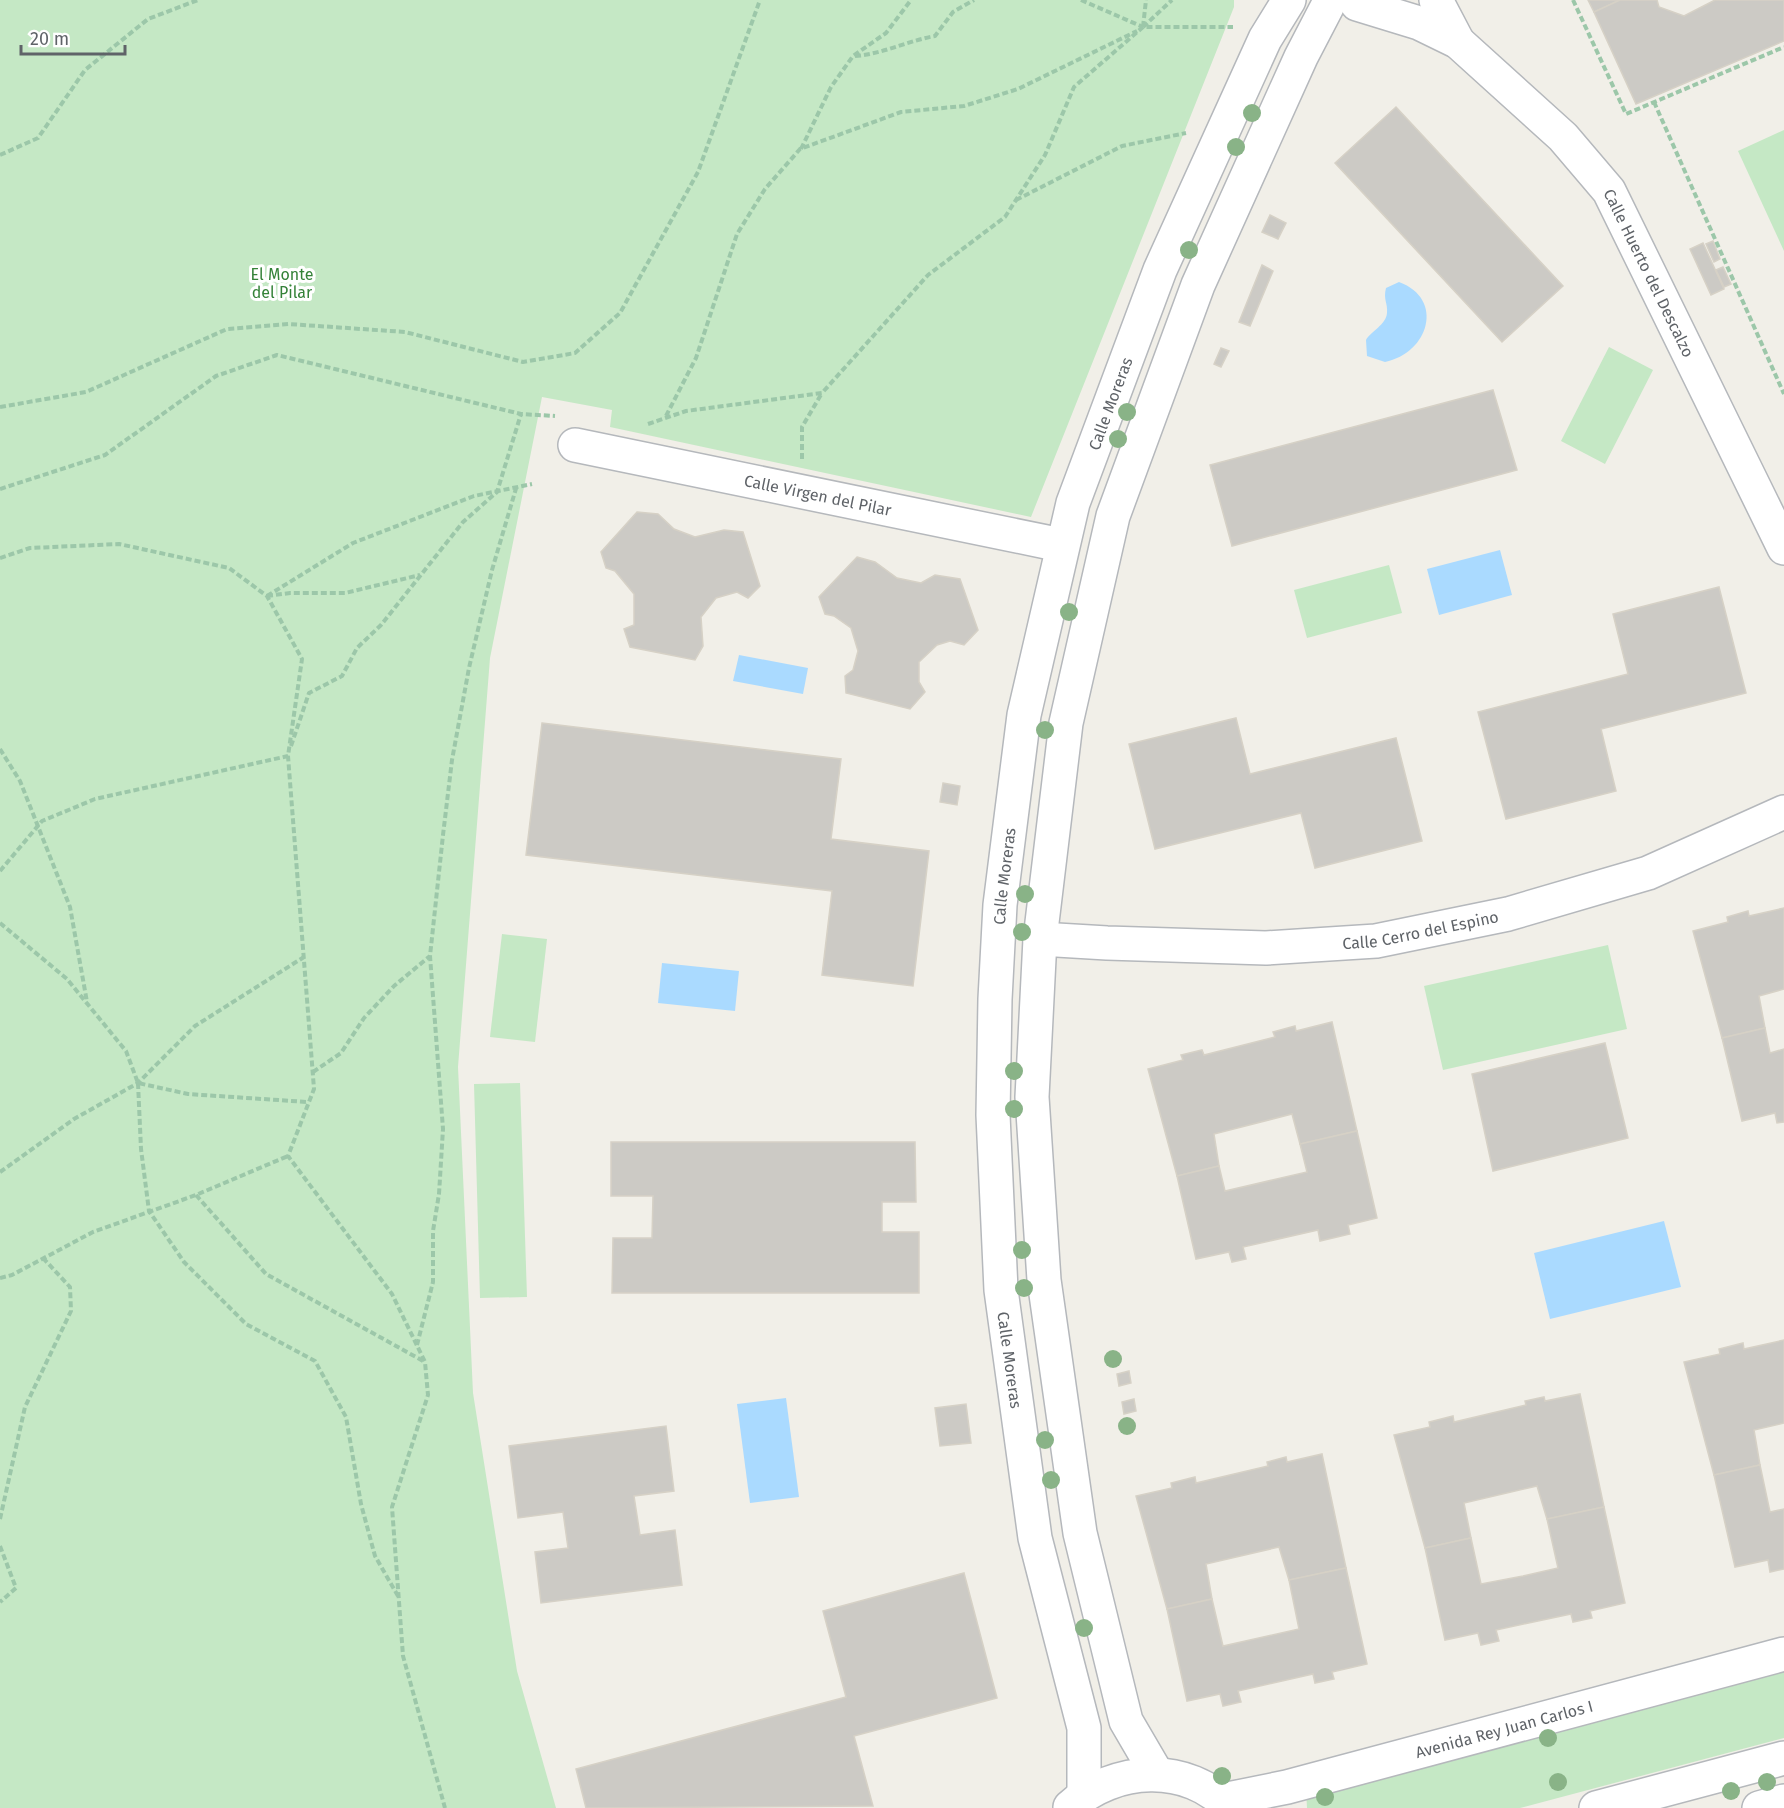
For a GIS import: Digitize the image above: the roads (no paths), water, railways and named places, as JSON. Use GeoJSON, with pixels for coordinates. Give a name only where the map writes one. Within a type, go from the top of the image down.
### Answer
{"type":"FeatureCollection","features":[{"type":"Feature","properties":{"kind":"street","name":"Calle Moreras"},"geometry":{"type":"LineString","coordinates":[[1076,1801],[1084,1728],[1035,1538],[1000,1290],[993,1115],[995,999],[1000,905],[1024,715],[1061,545],[1073,503],[1160,270],[1265,39],[1289,0]]}},
{"type":"Feature","properties":{"kind":"street","name":"Calle Huerto del Descalzo"},"geometry":{"type":"LineString","coordinates":[[1436,0],[1458,42]]}},
{"type":"Feature","properties":{"kind":"street","name":"Calle Huerto del Descalzo"},"geometry":{"type":"LineString","coordinates":[[1340,3],[1419,23],[1458,42],[1563,137],[1609,191],[1784,548]]}},
{"type":"Feature","properties":{"kind":"street"},"geometry":{"type":"LineString","coordinates":[[1157,1774],[1126,1721],[1080,1533],[1044,1280],[1032,1097],[1040,939],[1066,723],[1113,516],[1198,285],[1301,57],[1340,3]]}},
{"type":"Feature","properties":{"kind":"street","name":"Calle Virgen del Pilar"},"geometry":{"type":"LineString","coordinates":[[575,445],[1061,545]]}},
{"type":"Feature","properties":{"kind":"street","name":"Calle Cerro del Espino"},"geometry":{"type":"LineString","coordinates":[[1040,939],[1107,944],[1266,948],[1376,941],[1508,914],[1648,873],[1784,812]]}},
{"type":"Feature","properties":{"kind":"street","name":"Avenida Rey Juan Carlos I"},"geometry":{"type":"LineString","coordinates":[[1227,1804],[1784,1654]]}},
{"type":"Feature","properties":{"kind":"street"},"geometry":{"type":"LineString","coordinates":[[1596,1808],[1784,1758]]}},
{"type":"Feature","properties":{"kind":"street"},"geometry":{"type":"LineString","coordinates":[[1076,1801],[1107,1782],[1131,1775],[1157,1774],[1192,1782],[1227,1804]]}},
{"type":"Feature","properties":{"kind":"street"},"geometry":{"type":"LineString","coordinates":[[1759,1808],[1784,1801]]}},
{"type":"Feature","properties":{"kind":"water"},"geometry":{"type":"Polygon","coordinates":[[[1399,282],[1413,290],[1422,300],[1426,312],[1426,325],[1421,337],[1412,348],[1400,357],[1385,362],[1367,356],[1366,340],[1386,317],[1386,288],[1399,282]]]}},
{"type":"Feature","properties":{"kind":"water"},"geometry":{"type":"Polygon","coordinates":[[[1500,550],[1512,595],[1439,615],[1427,569],[1500,550]]]}},
{"type":"Feature","properties":{"kind":"water"},"geometry":{"type":"Polygon","coordinates":[[[739,655],[808,668],[803,694],[733,681],[739,655]]]}},
{"type":"Feature","properties":{"kind":"water"},"geometry":{"type":"Polygon","coordinates":[[[662,963],[739,971],[735,1011],[658,1003],[662,963]]]}},
{"type":"Feature","properties":{"kind":"water"},"geometry":{"type":"Polygon","coordinates":[[[1664,1221],[1681,1287],[1550,1319],[1534,1253],[1664,1221]]]}},
{"type":"Feature","properties":{"kind":"water"},"geometry":{"type":"Polygon","coordinates":[[[786,1398],[799,1497],[750,1503],[737,1404],[786,1398]]]}},
{"type":"Feature","properties":{"kind":"park label","name":"El Monte del Pilar"},"geometry":{"type":"Point","coordinates":[282,283]}}]}
